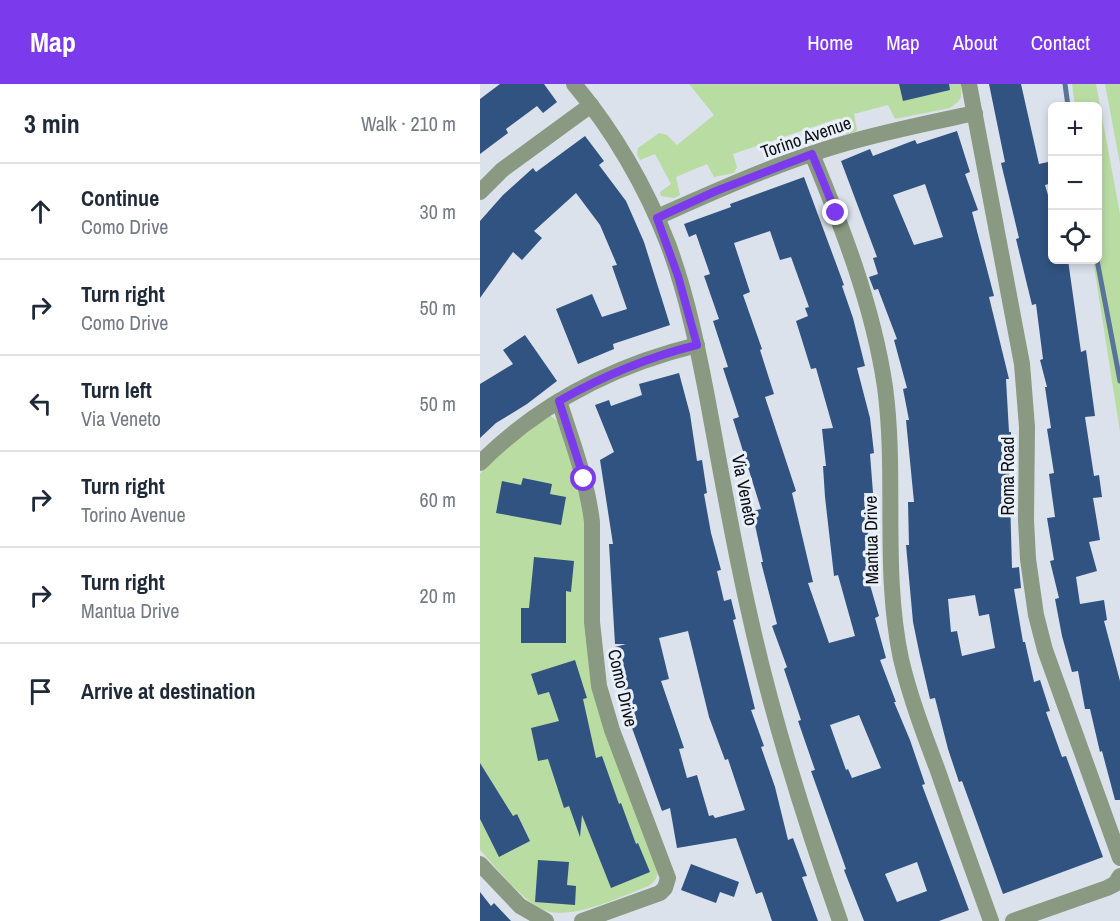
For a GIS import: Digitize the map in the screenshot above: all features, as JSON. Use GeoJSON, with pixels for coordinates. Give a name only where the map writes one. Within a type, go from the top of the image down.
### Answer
{"type":"FeatureCollection","features":[{"type":"Feature","properties":{"kind":"street","name":"Via Veneto"},"geometry":{"type":"LineString","coordinates":[[574,84],[591,105],[625,157],[657,218],[678,276],[697,345],[748,610],[770,703],[805,822],[840,921]]}},
{"type":"Feature","properties":{"kind":"street","name":"Roma Road"},"geometry":{"type":"LineString","coordinates":[[969,84],[1022,364],[1027,427],[1027,539],[1036,615],[1045,650],[1120,858]]}},
{"type":"Feature","properties":{"kind":"street"},"geometry":{"type":"LineString","coordinates":[[480,192],[502,170],[591,105]]}},
{"type":"Feature","properties":{"kind":"street","name":"Torino Avenue"},"geometry":{"type":"LineString","coordinates":[[657,218],[716,191],[812,154],[882,133],[975,113]]}},
{"type":"Feature","properties":{"kind":"street","name":"Mantua Drive"},"geometry":{"type":"LineString","coordinates":[[812,154],[855,265],[873,331],[885,388],[889,443],[891,586],[901,658],[921,726],[991,921]]}},
{"type":"Feature","properties":{"kind":"street"},"geometry":{"type":"LineString","coordinates":[[480,463],[513,433],[585,386],[630,366],[697,345]]}},
{"type":"Feature","properties":{"kind":"street","name":"Como Drive"},"geometry":{"type":"LineString","coordinates":[[559,401],[584,479],[590,506],[592,631],[599,686],[612,730],[668,878],[665,888],[660,893],[582,921]]}},
{"type":"Feature","properties":{"kind":"street"},"geometry":{"type":"LineString","coordinates":[[480,864],[520,906],[546,921]]}},
{"type":"Feature","properties":{"kind":"street"},"geometry":{"type":"LineString","coordinates":[[1013,921],[1107,888],[1114,884],[1120,876]]}},
{"type":"Feature","properties":{"kind":"green space"},"geometry":{"type":"Polygon","coordinates":[[[689,84],[961,84],[961,97],[950,108],[895,119],[888,105],[854,114],[857,130],[847,134],[839,118],[733,154],[737,167],[734,173],[714,177],[707,164],[676,177],[680,195],[674,198],[661,196],[660,192],[671,184],[655,154],[640,160],[637,154],[638,148],[659,133],[667,135],[677,145],[714,115],[689,84]]]}},
{"type":"Feature","properties":{"kind":"green space"},"geometry":{"type":"Polygon","coordinates":[[[1072,84],[1096,84],[1099,102],[1074,102],[1072,84]]]}},
{"type":"Feature","properties":{"kind":"green space"},"geometry":{"type":"Polygon","coordinates":[[[1105,84],[1120,84],[1120,164],[1105,84]]]}},
{"type":"Feature","properties":{"kind":"green space"},"geometry":{"type":"Polygon","coordinates":[[[1102,116],[1120,214],[1120,432],[1094,264],[1102,264],[1102,116]]]}},
{"type":"Feature","properties":{"kind":"green space"},"geometry":{"type":"Polygon","coordinates":[[[551,416],[558,422],[578,482],[584,519],[585,628],[658,868],[655,880],[646,887],[581,910],[555,913],[544,910],[526,899],[480,850],[480,474],[498,455],[546,417],[551,416]]]}},
{"type":"Feature","properties":{"kind":"building"},"geometry":{"type":"Polygon","coordinates":[[[500,84],[544,84],[557,102],[543,113],[537,106],[506,129],[508,133],[480,154],[480,99],[500,84]]]}},
{"type":"Feature","properties":{"kind":"building"},"geometry":{"type":"Polygon","coordinates":[[[899,84],[949,84],[950,90],[903,101],[899,84]]]}},
{"type":"Feature","properties":{"kind":"building"},"geometry":{"type":"Polygon","coordinates":[[[989,84],[1021,84],[1039,164],[1048,162],[1048,184],[1045,185],[1048,195],[1048,264],[1069,264],[1081,352],[1086,350],[1095,416],[1085,417],[1094,476],[1099,475],[1102,497],[1093,498],[1100,540],[1089,542],[1097,571],[1076,577],[1080,604],[1104,600],[1107,620],[1104,621],[1120,681],[1120,800],[1115,800],[1090,709],[1085,709],[1078,671],[1072,672],[1055,599],[1059,598],[1050,561],[1054,560],[1047,518],[1055,517],[1049,474],[1054,473],[1047,429],[1051,428],[1045,387],[1047,387],[1040,360],[1043,359],[1036,304],[1032,305],[1016,239],[1019,238],[1001,163],[1005,162],[989,84]]]}},
{"type":"Feature","properties":{"kind":"building"},"geometry":{"type":"Polygon","coordinates":[[[957,131],[970,172],[965,174],[978,210],[972,212],[994,296],[989,297],[1009,379],[1006,379],[1009,432],[1011,432],[1011,464],[1009,464],[1012,568],[1019,567],[1021,588],[1014,589],[1023,642],[1025,642],[1034,682],[1040,680],[1050,711],[1046,712],[1062,757],[1066,756],[1103,857],[1003,894],[962,781],[959,782],[935,698],[930,699],[920,656],[913,622],[906,545],[909,545],[908,502],[914,502],[906,420],[909,420],[903,389],[907,388],[894,340],[897,339],[878,289],[874,290],[869,277],[878,274],[873,258],[877,257],[841,161],[870,149],[873,156],[915,140],[917,144],[957,131]],[[925,184],[893,195],[914,245],[943,237],[925,184]],[[975,595],[948,599],[951,632],[957,631],[962,656],[995,648],[989,614],[979,616],[975,595]]]}},
{"type":"Feature","properties":{"kind":"building"},"geometry":{"type":"Polygon","coordinates":[[[585,136],[604,161],[599,165],[626,201],[644,242],[670,325],[613,344],[614,349],[578,364],[556,309],[592,294],[602,317],[627,309],[612,266],[617,265],[600,225],[576,193],[534,231],[542,238],[522,260],[513,252],[480,298],[480,221],[503,195],[533,168],[536,172],[585,136]]]}},
{"type":"Feature","properties":{"kind":"building"},"geometry":{"type":"Polygon","coordinates":[[[804,177],[844,285],[842,286],[865,366],[857,368],[870,418],[874,453],[870,454],[873,493],[864,493],[868,535],[865,535],[876,576],[868,578],[879,616],[875,618],[886,658],[880,660],[925,784],[922,785],[969,910],[939,921],[864,921],[844,870],[846,869],[811,771],[815,770],[798,721],[801,720],[784,669],[787,667],[772,626],[777,624],[761,562],[763,562],[752,511],[761,509],[733,419],[739,417],[723,368],[728,367],[713,321],[719,319],[704,276],[710,274],[696,234],[689,237],[684,224],[731,207],[730,204],[804,177]],[[770,231],[734,243],[750,292],[743,295],[762,349],[760,350],[774,394],[765,397],[796,491],[792,493],[813,582],[808,583],[829,643],[855,636],[838,575],[834,576],[825,497],[823,466],[826,466],[822,429],[833,428],[816,368],[811,369],[796,321],[808,316],[805,308],[809,307],[791,257],[780,260],[770,231]],[[859,715],[830,725],[846,770],[848,769],[852,778],[881,768],[859,715]],[[917,862],[885,874],[897,902],[927,891],[917,862]]]}},
{"type":"Feature","properties":{"kind":"building"},"geometry":{"type":"Polygon","coordinates":[[[525,335],[557,381],[527,404],[496,423],[480,438],[480,384],[513,364],[503,350],[525,335]]]}},
{"type":"Feature","properties":{"kind":"building"},"geometry":{"type":"Polygon","coordinates":[[[679,373],[690,414],[697,461],[702,460],[707,493],[704,494],[721,570],[717,571],[724,601],[731,599],[736,619],[733,620],[755,709],[751,710],[764,746],[761,747],[775,787],[788,840],[793,838],[807,876],[802,877],[818,921],[772,921],[762,892],[756,894],[736,838],[677,848],[670,808],[662,811],[623,703],[627,701],[615,647],[626,644],[615,644],[609,544],[613,544],[600,460],[614,452],[595,405],[609,400],[611,406],[642,395],[639,384],[679,373]],[[688,631],[659,638],[669,679],[661,681],[684,748],[679,749],[687,778],[697,775],[709,816],[713,815],[715,818],[745,810],[728,759],[725,760],[709,717],[688,631]]]}},
{"type":"Feature","properties":{"kind":"building"},"geometry":{"type":"Polygon","coordinates":[[[523,478],[552,484],[550,494],[566,497],[561,525],[496,513],[502,481],[521,485],[523,478]]]}},
{"type":"Feature","properties":{"kind":"building"},"geometry":{"type":"Polygon","coordinates":[[[534,557],[574,561],[571,592],[566,591],[566,643],[521,643],[521,608],[529,608],[534,557]]]}},
{"type":"Feature","properties":{"kind":"building"},"geometry":{"type":"Polygon","coordinates":[[[575,660],[587,698],[583,699],[596,758],[602,756],[619,804],[621,803],[636,844],[638,843],[650,872],[611,888],[582,815],[580,837],[569,806],[564,808],[548,759],[538,761],[531,728],[559,721],[549,692],[538,695],[531,674],[575,660]]]}},
{"type":"Feature","properties":{"kind":"building"},"geometry":{"type":"Polygon","coordinates":[[[480,763],[513,816],[517,814],[530,841],[499,857],[480,819],[480,763]]]}},
{"type":"Feature","properties":{"kind":"building"},"geometry":{"type":"Polygon","coordinates":[[[538,860],[569,862],[567,885],[576,886],[575,905],[535,902],[538,860]]]}},
{"type":"Feature","properties":{"kind":"building"},"geometry":{"type":"Polygon","coordinates":[[[691,864],[739,882],[734,897],[720,892],[716,903],[681,890],[691,864]]]}},
{"type":"Feature","properties":{"kind":"building"},"geometry":{"type":"Polygon","coordinates":[[[480,892],[491,906],[494,903],[511,921],[480,921],[480,892]]]}},
{"type":"Feature","properties":{"kind":"waterway"},"geometry":{"type":"LineString","coordinates":[[1065,84],[1067,102]]}},
{"type":"Feature","properties":{"kind":"waterway"},"geometry":{"type":"LineString","coordinates":[[1098,264],[1120,381]]}},
{"type":"Feature","properties":{"kind":"route"},"geometry":{"type":"LineString","coordinates":[[584,479],[559,401],[585,386],[630,366],[674,350],[697,345],[678,276],[657,218],[716,191],[812,154],[836,213]]}}]}
